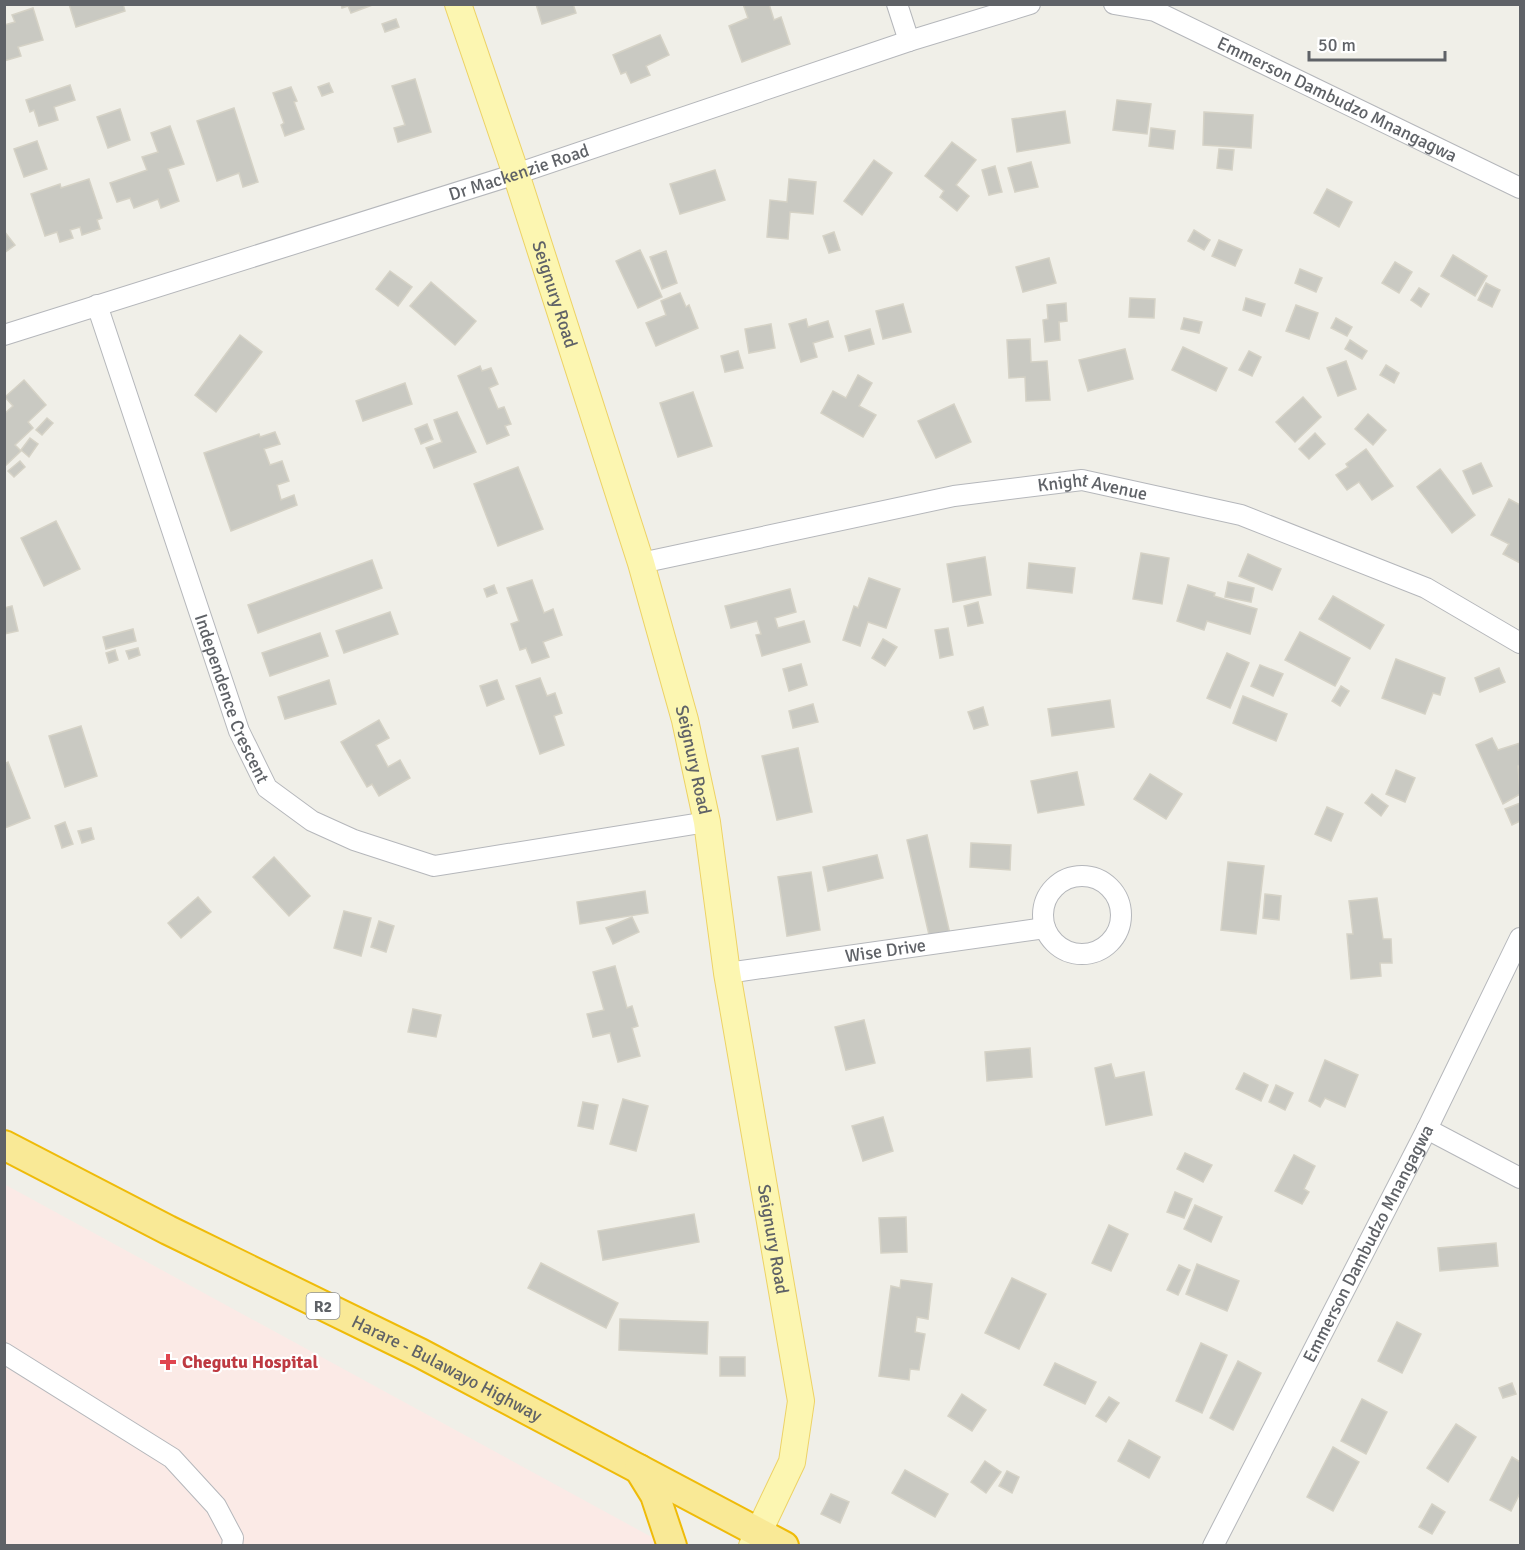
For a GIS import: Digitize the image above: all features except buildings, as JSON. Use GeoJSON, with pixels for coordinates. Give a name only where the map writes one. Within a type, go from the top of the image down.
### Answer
{"type":"FeatureCollection","features":[{"type":"Feature","properties":{"kind":"highway","name":"Harare - Bulawayo Highway"},"geometry":{"type":"LineString","coordinates":[[4,1145],[168,1230],[420,1353],[639,1469],[765,1541]]}},
{"type":"Feature","properties":{"kind":"highway"},"geometry":{"type":"LineString","coordinates":[[639,1469],[655,1495],[672,1545]]}},
{"type":"Feature","properties":{"kind":"main road","name":"Seignury Road"},"geometry":{"type":"LineString","coordinates":[[458,4],[516,174],[641,563],[685,720],[707,822],[727,973],[801,1401],[792,1462],[765,1541]]}},
{"type":"Feature","properties":{"kind":"street"},"geometry":{"type":"LineString","coordinates":[[897,4],[909,41]]}},
{"type":"Feature","properties":{"kind":"street","name":"Dr Mackenzie Road"},"geometry":{"type":"LineString","coordinates":[[4,335],[516,174],[909,41],[1030,4]]}},
{"type":"Feature","properties":{"kind":"street","name":"Emmerson Dambudzo Mnangagwa"},"geometry":{"type":"LineString","coordinates":[[1114,4],[1155,11],[1521,188]]}},
{"type":"Feature","properties":{"kind":"street","name":"Independence Crescent"},"geometry":{"type":"LineString","coordinates":[[97,305],[239,730],[267,788],[312,821],[354,840],[434,866],[707,822]]}},
{"type":"Feature","properties":{"kind":"street","name":"Knight Avenue"},"geometry":{"type":"LineString","coordinates":[[641,563],[954,496],[1082,480],[1241,515],[1426,588],[1521,643]]}},
{"type":"Feature","properties":{"kind":"street"},"geometry":{"type":"LineString","coordinates":[[1072,876],[1097,878],[1116,894],[1121,907],[1122,920],[1110,944],[1086,955],[1073,954],[1061,948],[1051,939],[1045,927],[1045,902],[1060,882],[1072,876]]}},
{"type":"Feature","properties":{"kind":"street","name":"Wise Drive"},"geometry":{"type":"LineString","coordinates":[[727,973],[1045,927]]}},
{"type":"Feature","properties":{"kind":"street","name":"Emmerson Dambudzo Mnangagwa"},"geometry":{"type":"LineString","coordinates":[[1213,1545],[1427,1129],[1521,938]]}},
{"type":"Feature","properties":{"kind":"street"},"geometry":{"type":"LineString","coordinates":[[1427,1129],[1521,1178]]}},
{"type":"Feature","properties":{"kind":"street"},"geometry":{"type":"LineString","coordinates":[[4,1353],[172,1458],[216,1506],[233,1538],[232,1545]]}},
{"type":"Feature","properties":{"kind":"shaded area","name":"Chegutu Hospital"},"geometry":{"type":"Polygon","coordinates":[[[4,1184],[657,1540],[658,1545],[5,1545],[4,1184]]]}},
{"type":"Feature","properties":{"kind":"place","name":"Chegutu Hospital"},"geometry":{"type":"Point","coordinates":[168,1362]}}]}
